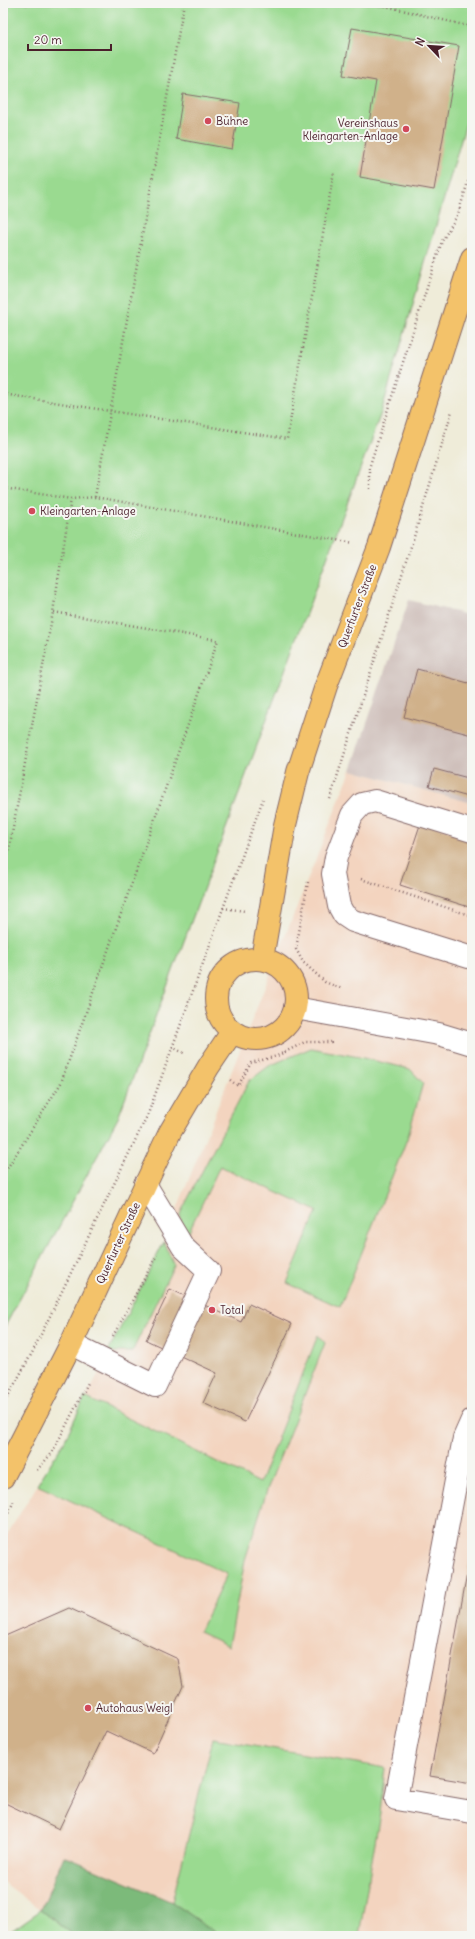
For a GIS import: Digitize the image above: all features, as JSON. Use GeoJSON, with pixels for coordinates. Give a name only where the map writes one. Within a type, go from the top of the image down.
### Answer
{"type":"FeatureCollection","features":[{"type":"Feature","properties":{"kind":"main road","name":"Querfurter Straße"},"geometry":{"type":"LineString","coordinates":[[262,959],[285,825],[298,772],[326,686],[379,547],[472,258]]}},
{"type":"Feature","properties":{"kind":"main road"},"geometry":{"type":"LineString","coordinates":[[255,958],[268,960],[281,967],[290,977],[296,990],[295,1008],[292,1017],[284,1028],[272,1036],[259,1040],[245,1038],[232,1032],[218,1013],[216,1001],[217,989],[221,978],[229,968],[241,961],[255,958]]}},
{"type":"Feature","properties":{"kind":"main road","name":"Querfurter Straße"},"geometry":{"type":"LineString","coordinates":[[6,1468],[71,1344],[170,1132],[209,1066],[232,1032]]}},
{"type":"Feature","properties":{"kind":"lane"},"geometry":{"type":"LineString","coordinates":[[472,832],[375,801],[362,804],[352,815],[336,857],[333,874],[339,906],[344,915],[353,921],[472,958]]}},
{"type":"Feature","properties":{"kind":"lane"},"geometry":{"type":"LineString","coordinates":[[295,1008],[439,1034],[472,1044]]}},
{"type":"Feature","properties":{"kind":"lane"},"geometry":{"type":"LineString","coordinates":[[71,1344],[155,1386],[209,1271],[183,1247],[145,1184]]}},
{"type":"Feature","properties":{"kind":"lane"},"geometry":{"type":"LineString","coordinates":[[472,1420],[464,1438],[396,1799],[472,1812]]}},
{"type":"Feature","properties":{"kind":"path"},"geometry":{"type":"LineString","coordinates":[[95,497],[184,3]]}},
{"type":"Feature","properties":{"kind":"path"},"geometry":{"type":"LineString","coordinates":[[373,3],[472,27]]}},
{"type":"Feature","properties":{"kind":"path"},"geometry":{"type":"LineString","coordinates":[[370,491],[370,466],[439,248],[458,214],[472,169]]}},
{"type":"Feature","properties":{"kind":"path"},"geometry":{"type":"LineString","coordinates":[[3,394],[287,439],[334,171]]}},
{"type":"Feature","properties":{"kind":"path"},"geometry":{"type":"LineString","coordinates":[[328,804],[350,742],[412,545],[452,410]]}},
{"type":"Feature","properties":{"kind":"path"},"geometry":{"type":"LineString","coordinates":[[3,488],[71,499],[95,497],[379,547]]}},
{"type":"Feature","properties":{"kind":"path"},"geometry":{"type":"LineString","coordinates":[[3,882],[53,612],[71,499]]}},
{"type":"Feature","properties":{"kind":"path"},"geometry":{"type":"LineString","coordinates":[[3,1175],[61,1083],[218,640],[53,612]]}},
{"type":"Feature","properties":{"kind":"path"},"geometry":{"type":"LineString","coordinates":[[3,1405],[38,1339],[141,1129],[264,796]]}},
{"type":"Feature","properties":{"kind":"path"},"geometry":{"type":"LineString","coordinates":[[172,1047],[209,1066],[238,1086],[251,1063],[277,1056],[305,1042],[332,1042],[343,989],[325,982],[303,962],[296,950],[308,876],[344,874],[472,916]]}},
{"type":"Feature","properties":{"kind":"shaded area"},"geometry":{"type":"Polygon","coordinates":[[[409,600],[472,616],[472,803],[351,770],[409,600]]]}},
{"type":"Feature","properties":{"kind":"shaded area"},"geometry":{"type":"Polygon","coordinates":[[[351,770],[472,803],[472,1936],[221,1936],[172,1902],[64,1856],[41,1910],[3,1882],[3,1541],[64,1442],[162,1247],[351,770]]]}},
{"type":"Feature","properties":{"kind":"green space"},"geometry":{"type":"Polygon","coordinates":[[[3,3],[472,3],[472,103],[381,413],[118,1118],[3,1330],[3,3]]]}},
{"type":"Feature","properties":{"kind":"green space"},"geometry":{"type":"Polygon","coordinates":[[[311,1048],[410,1069],[423,1083],[407,1139],[340,1307],[287,1283],[317,1211],[220,1166],[188,1233],[182,1229],[180,1214],[249,1081],[269,1066],[311,1048]]]}},
{"type":"Feature","properties":{"kind":"green space"},"geometry":{"type":"Polygon","coordinates":[[[164,1242],[174,1265],[132,1352],[108,1352],[164,1242]]]}},
{"type":"Feature","properties":{"kind":"green space"},"geometry":{"type":"Polygon","coordinates":[[[318,1335],[325,1343],[267,1490],[245,1560],[229,1646],[199,1632],[227,1574],[37,1485],[64,1442],[85,1397],[260,1483],[318,1335]]]}},
{"type":"Feature","properties":{"kind":"green space"},"geometry":{"type":"Polygon","coordinates":[[[213,1738],[385,1768],[380,1813],[359,1936],[221,1936],[172,1902],[213,1738]]]}},
{"type":"Feature","properties":{"kind":"green space"},"geometry":{"type":"Polygon","coordinates":[[[64,1856],[172,1902],[221,1936],[75,1936],[41,1910],[64,1856]]]}},
{"type":"Feature","properties":{"kind":"green space"},"geometry":{"type":"Polygon","coordinates":[[[41,1910],[75,1936],[4,1936],[41,1910]]]}},
{"type":"Feature","properties":{"kind":"building","name":"Vereinshaus Kleingarten-Anlage"},"geometry":{"type":"Polygon","coordinates":[[[352,28],[459,46],[434,190],[360,177],[376,81],[343,75],[352,28]]]}},
{"type":"Feature","properties":{"kind":"building","name":"Bühne"},"geometry":{"type":"Polygon","coordinates":[[[183,94],[240,103],[232,149],[176,139],[183,94]]]}},
{"type":"Feature","properties":{"kind":"building"},"geometry":{"type":"Polygon","coordinates":[[[417,669],[472,684],[472,735],[404,717],[417,669]]]}},
{"type":"Feature","properties":{"kind":"building"},"geometry":{"type":"Polygon","coordinates":[[[434,769],[472,779],[472,798],[429,786],[434,769]]]}},
{"type":"Feature","properties":{"kind":"building"},"geometry":{"type":"Polygon","coordinates":[[[421,822],[472,839],[472,908],[400,885],[421,822]]]}},
{"type":"Feature","properties":{"kind":"building"},"geometry":{"type":"Polygon","coordinates":[[[170,1289],[241,1322],[249,1304],[292,1324],[245,1422],[203,1403],[217,1373],[146,1340],[170,1289]]]}},
{"type":"Feature","properties":{"kind":"building"},"geometry":{"type":"Polygon","coordinates":[[[472,1552],[472,1783],[430,1776],[472,1552]]]}},
{"type":"Feature","properties":{"kind":"building","name":"Autohaus Weigl"},"geometry":{"type":"Polygon","coordinates":[[[69,1608],[178,1659],[183,1686],[153,1753],[106,1731],[59,1829],[3,1802],[3,1637],[69,1608]]]}},
{"type":"Feature","properties":{"kind":"place","name":"Bühne"},"geometry":{"type":"Point","coordinates":[208,121]}},
{"type":"Feature","properties":{"kind":"place","name":"Vereinshaus Kleingarten-Anlage"},"geometry":{"type":"Point","coordinates":[406,129]}},
{"type":"Feature","properties":{"kind":"place","name":"Kleingarten-Anlage"},"geometry":{"type":"Point","coordinates":[32,511]}},
{"type":"Feature","properties":{"kind":"place","name":"Total"},"geometry":{"type":"Point","coordinates":[212,1310]}},
{"type":"Feature","properties":{"kind":"place","name":"Autohaus Weigl"},"geometry":{"type":"Point","coordinates":[88,1708]}}]}
